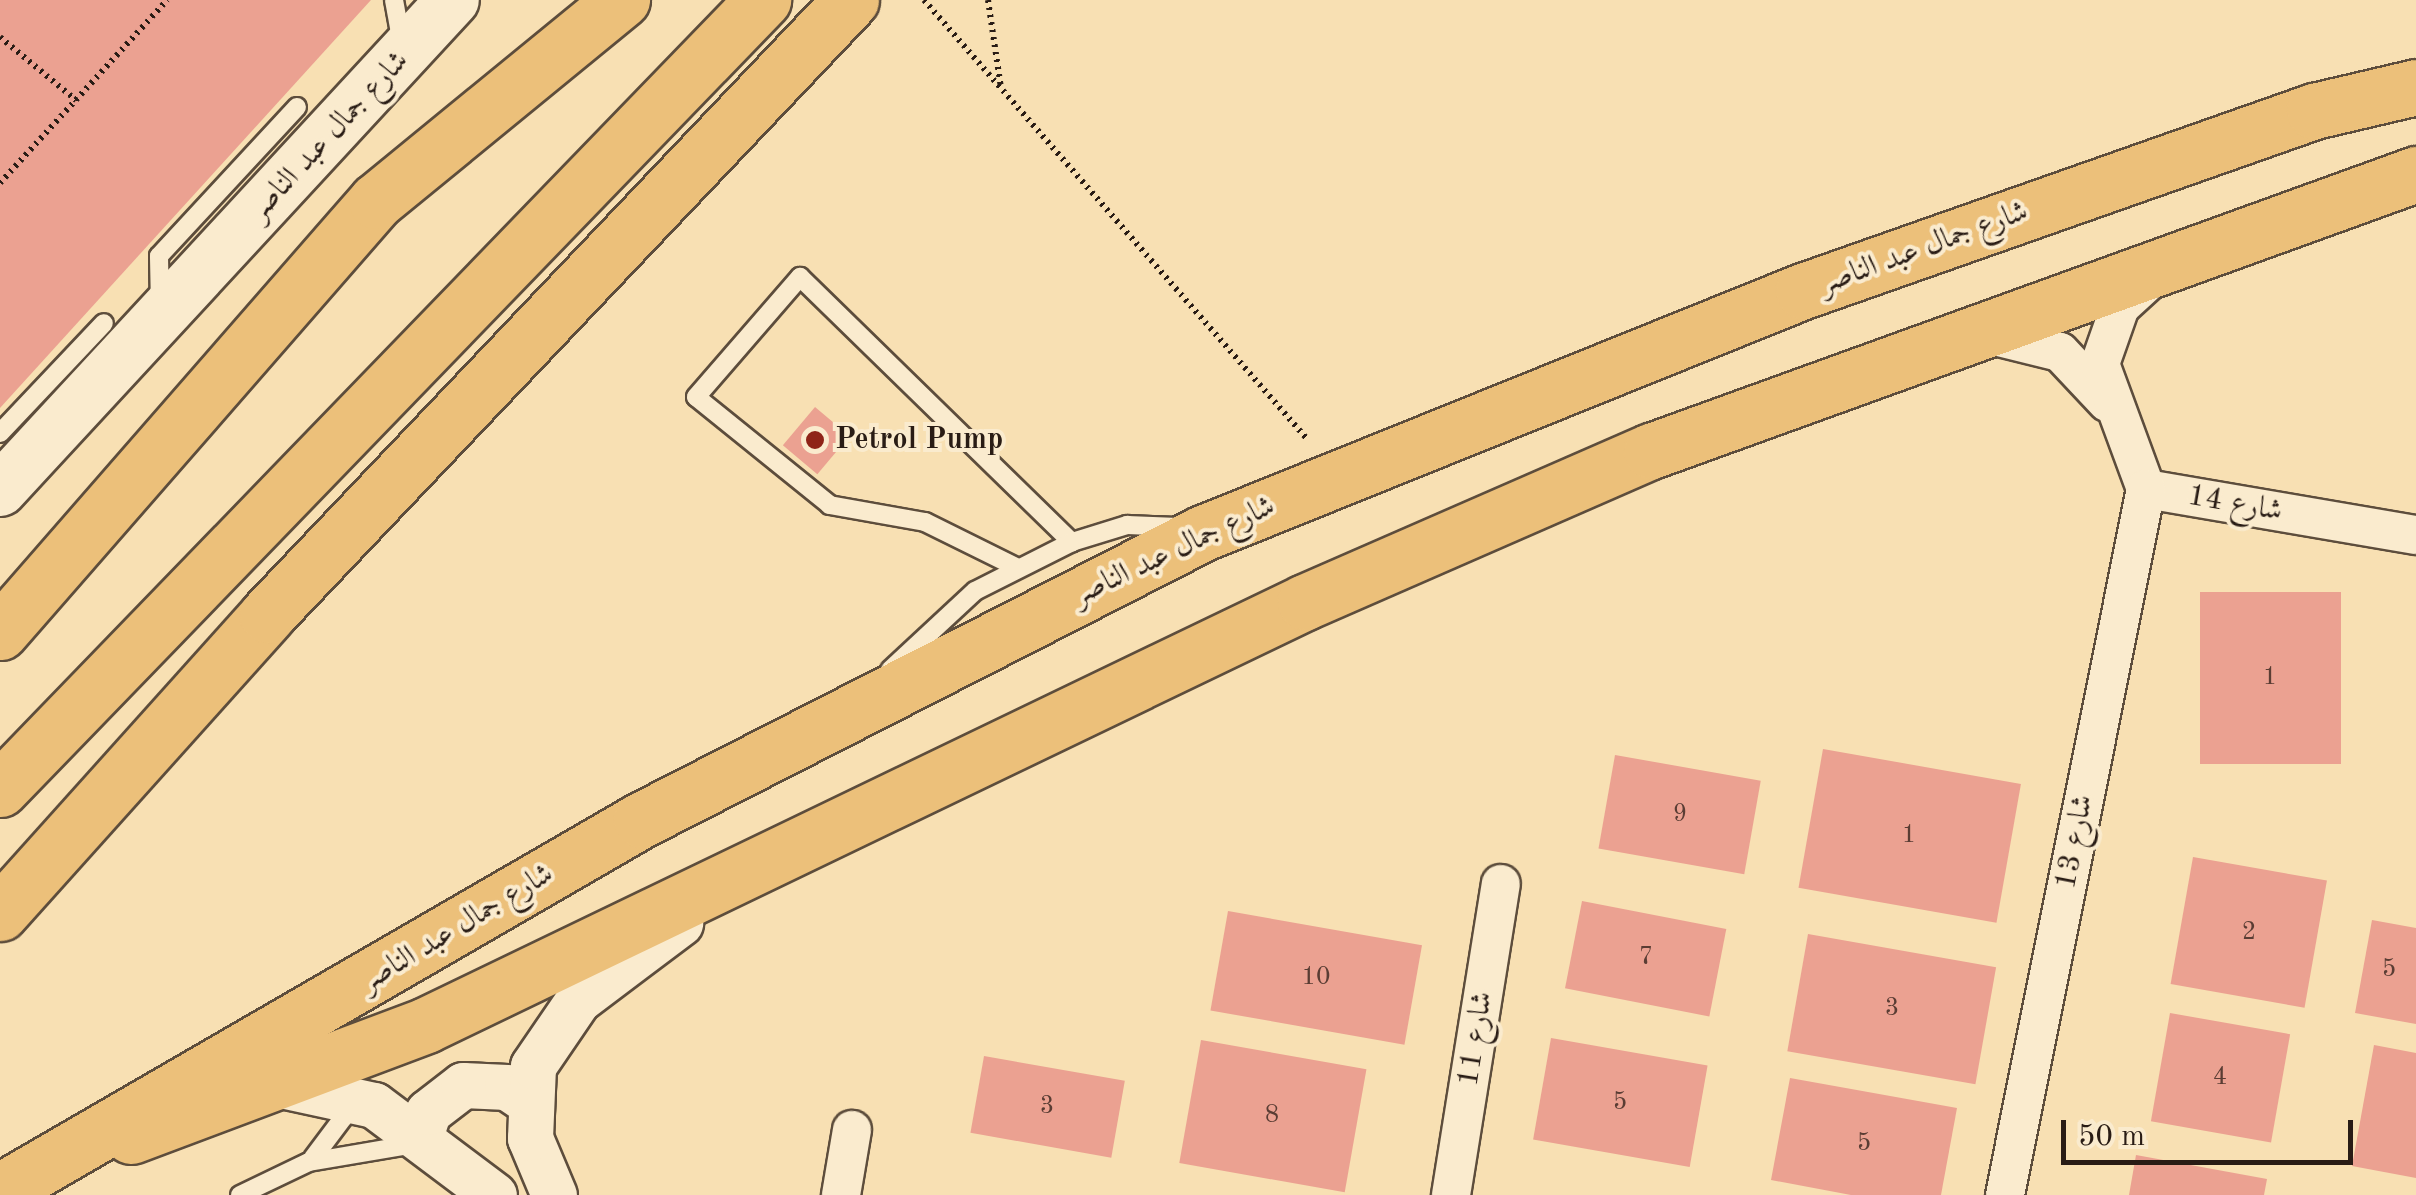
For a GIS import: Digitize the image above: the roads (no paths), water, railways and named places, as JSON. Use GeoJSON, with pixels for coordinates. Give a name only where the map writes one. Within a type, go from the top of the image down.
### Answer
{"type":"FeatureCollection","features":[{"type":"Feature","properties":{"kind":"main road","name":"شارع جمال عبد الناصر"},"geometry":{"type":"LineString","coordinates":[[0,490],[453,0]]}},
{"type":"Feature","properties":{"kind":"main road"},"geometry":{"type":"LineString","coordinates":[[0,632],[376,201],[622,0]]}},
{"type":"Feature","properties":{"kind":"main road"},"geometry":{"type":"LineString","coordinates":[[0,788],[763,0]]}},
{"type":"Feature","properties":{"kind":"main road"},"geometry":{"type":"LineString","coordinates":[[0,914],[267,615],[851,0]]}},
{"type":"Feature","properties":{"kind":"main road"},"geometry":{"type":"LineString","coordinates":[[714,144],[878,0]]}},
{"type":"Feature","properties":{"kind":"main road","name":"شارع جمال عبد الناصر"},"geometry":{"type":"LineString","coordinates":[[4,1189],[846,712],[1203,533],[1803,291],[2314,111],[2416,87]]}},
{"type":"Feature","properties":{"kind":"main road","name":"شارع جمال عبد الناصر"},"geometry":{"type":"LineString","coordinates":[[4,1189],[260,1082],[426,1025],[1304,602],[1651,451],[1939,341],[2416,174]]}},
{"type":"Feature","properties":{"kind":"street","name":"شارع 14"},"geometry":{"type":"LineString","coordinates":[[2188,254],[2120,307],[2100,364],[2108,404],[2146,490],[2416,535]]}},
{"type":"Feature","properties":{"kind":"street","name":"شارع 14"},"geometry":{"type":"LineString","coordinates":[[1939,341],[2028,339],[2060,352],[2108,404]]}},
{"type":"Feature","properties":{"kind":"street","name":"شارع 13"},"geometry":{"type":"LineString","coordinates":[[2005,1195],[2146,490]]}},
{"type":"Feature","properties":{"kind":"street"},"geometry":{"type":"LineString","coordinates":[[260,1082],[341,1092],[454,1161],[508,1155],[526,1109],[534,1066],[578,1000],[782,854]]}},
{"type":"Feature","properties":{"kind":"street","name":"شارع 11"},"geometry":{"type":"LineString","coordinates":[[1451,1195],[1501,884]]}},
{"type":"Feature","properties":{"kind":"street"},"geometry":{"type":"LineString","coordinates":[[454,1161],[428,1112],[463,1085],[485,1082],[526,1109],[554,1195]]}},
{"type":"Feature","properties":{"kind":"street"},"geometry":{"type":"LineString","coordinates":[[842,1195],[852,1130]]}},
{"type":"Feature","properties":{"kind":"lane"},"geometry":{"type":"LineString","coordinates":[[394,0],[404,54]]}},
{"type":"Feature","properties":{"kind":"lane"},"geometry":{"type":"LineString","coordinates":[[164,314],[154,280],[159,256],[297,107]]}},
{"type":"Feature","properties":{"kind":"lane"},"geometry":{"type":"LineString","coordinates":[[1018,568],[925,522],[830,506],[696,398],[800,278],[1072,542]]}},
{"type":"Feature","properties":{"kind":"lane"},"geometry":{"type":"LineString","coordinates":[[0,433],[104,323]]}},
{"type":"Feature","properties":{"kind":"lane"},"geometry":{"type":"LineString","coordinates":[[846,712],[951,610],[1018,568],[1072,542],[1127,526],[1203,533]]}},
{"type":"Feature","properties":{"kind":"lane"},"geometry":{"type":"LineString","coordinates":[[309,1162],[342,1118],[341,1092]]}},
{"type":"Feature","properties":{"kind":"lane"},"geometry":{"type":"LineString","coordinates":[[240,1195],[309,1162],[358,1148],[454,1161]]}},
{"type":"Feature","properties":{"kind":"place","name":"Petrol Pump"},"geometry":{"type":"Point","coordinates":[815,440]}}]}
